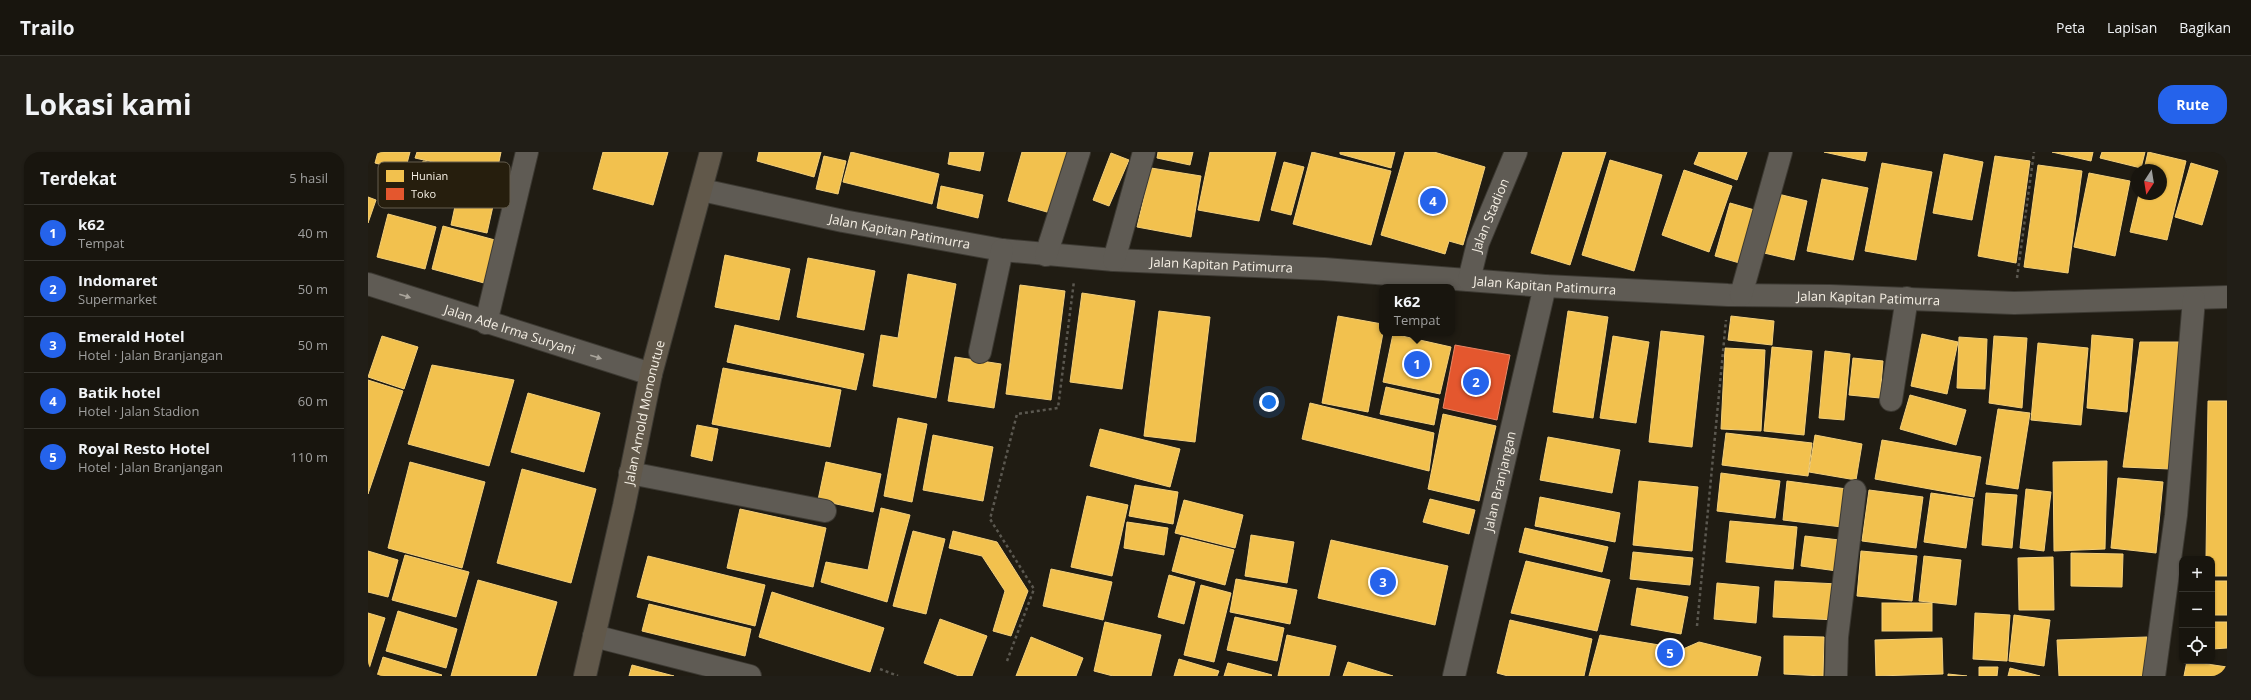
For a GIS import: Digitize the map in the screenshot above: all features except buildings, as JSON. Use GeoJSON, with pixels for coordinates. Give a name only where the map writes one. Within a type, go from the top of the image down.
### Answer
{"type":"FeatureCollection","features":[{"type":"Feature","properties":{"kind":"highway","name":"Jalan Arnold Mononutue"},"geometry":{"type":"LineString","coordinates":[[585,676],[651,374],[702,190],[711,152]]}},
{"type":"Feature","properties":{"kind":"street"},"geometry":{"type":"LineString","coordinates":[[486,323],[527,152]]}},
{"type":"Feature","properties":{"kind":"street"},"geometry":{"type":"LineString","coordinates":[[1046,255],[1079,152]]}},
{"type":"Feature","properties":{"kind":"street"},"geometry":{"type":"LineString","coordinates":[[1114,260],[1144,152]]}},
{"type":"Feature","properties":{"kind":"street","name":"Jalan Stadion"},"geometry":{"type":"LineString","coordinates":[[1469,280],[1478,243],[1516,152]]}},
{"type":"Feature","properties":{"kind":"street"},"geometry":{"type":"LineString","coordinates":[[1735,295],[1781,152]]}},
{"type":"Feature","properties":{"kind":"street","name":"Jalan Kapitan Patimurra"},"geometry":{"type":"LineString","coordinates":[[702,190],[843,221],[1002,250],[1114,260],[1324,269],[1545,286],[1735,295],[1907,298],[2014,302],[2227,297]]}},
{"type":"Feature","properties":{"kind":"street"},"geometry":{"type":"LineString","coordinates":[[980,352],[1002,250]]}},
{"type":"Feature","properties":{"kind":"street","name":"Jalan Ade Irma Suryani"},"geometry":{"type":"LineString","coordinates":[[368,284],[486,323],[651,374]]}},
{"type":"Feature","properties":{"kind":"street","name":"Jalan Branjangan"},"geometry":{"type":"LineString","coordinates":[[1454,676],[1545,286]]}},
{"type":"Feature","properties":{"kind":"street"},"geometry":{"type":"LineString","coordinates":[[1892,400],[1907,298]]}},
{"type":"Feature","properties":{"kind":"street"},"geometry":{"type":"LineString","coordinates":[[2154,676],[2176,515],[2194,298]]}},
{"type":"Feature","properties":{"kind":"street"},"geometry":{"type":"LineString","coordinates":[[630,473],[825,511]]}},
{"type":"Feature","properties":{"kind":"street"},"geometry":{"type":"LineString","coordinates":[[1836,676],[1837,637],[1855,491]]}},
{"type":"Feature","properties":{"kind":"street"},"geometry":{"type":"LineString","coordinates":[[594,636],[750,676]]}},
{"type":"Feature","properties":{"kind":"path"},"geometry":{"type":"LineString","coordinates":[[2014,302],[2034,152]]}},
{"type":"Feature","properties":{"kind":"path"},"geometry":{"type":"LineString","coordinates":[[1007,661],[1034,589],[990,518],[1017,414],[1058,408],[1077,257]]}},
{"type":"Feature","properties":{"kind":"path"},"geometry":{"type":"LineString","coordinates":[[1697,626],[1735,295]]}},
{"type":"Feature","properties":{"kind":"path"},"geometry":{"type":"LineString","coordinates":[[880,669],[898,676]]}},
{"type":"Feature","properties":{"kind":"place","name":"Batik hotel"},"geometry":{"type":"Point","coordinates":[1433,201]}},
{"type":"Feature","properties":{"kind":"place","name":"k62"},"geometry":{"type":"Point","coordinates":[1417,364]}},
{"type":"Feature","properties":{"kind":"place","name":"Indomaret"},"geometry":{"type":"Point","coordinates":[1476,382]}},
{"type":"Feature","properties":{"kind":"place","name":"Emerald Hotel"},"geometry":{"type":"Point","coordinates":[1383,582]}},
{"type":"Feature","properties":{"kind":"place","name":"Royal Resto Hotel"},"geometry":{"type":"Point","coordinates":[1670,653]}}]}
